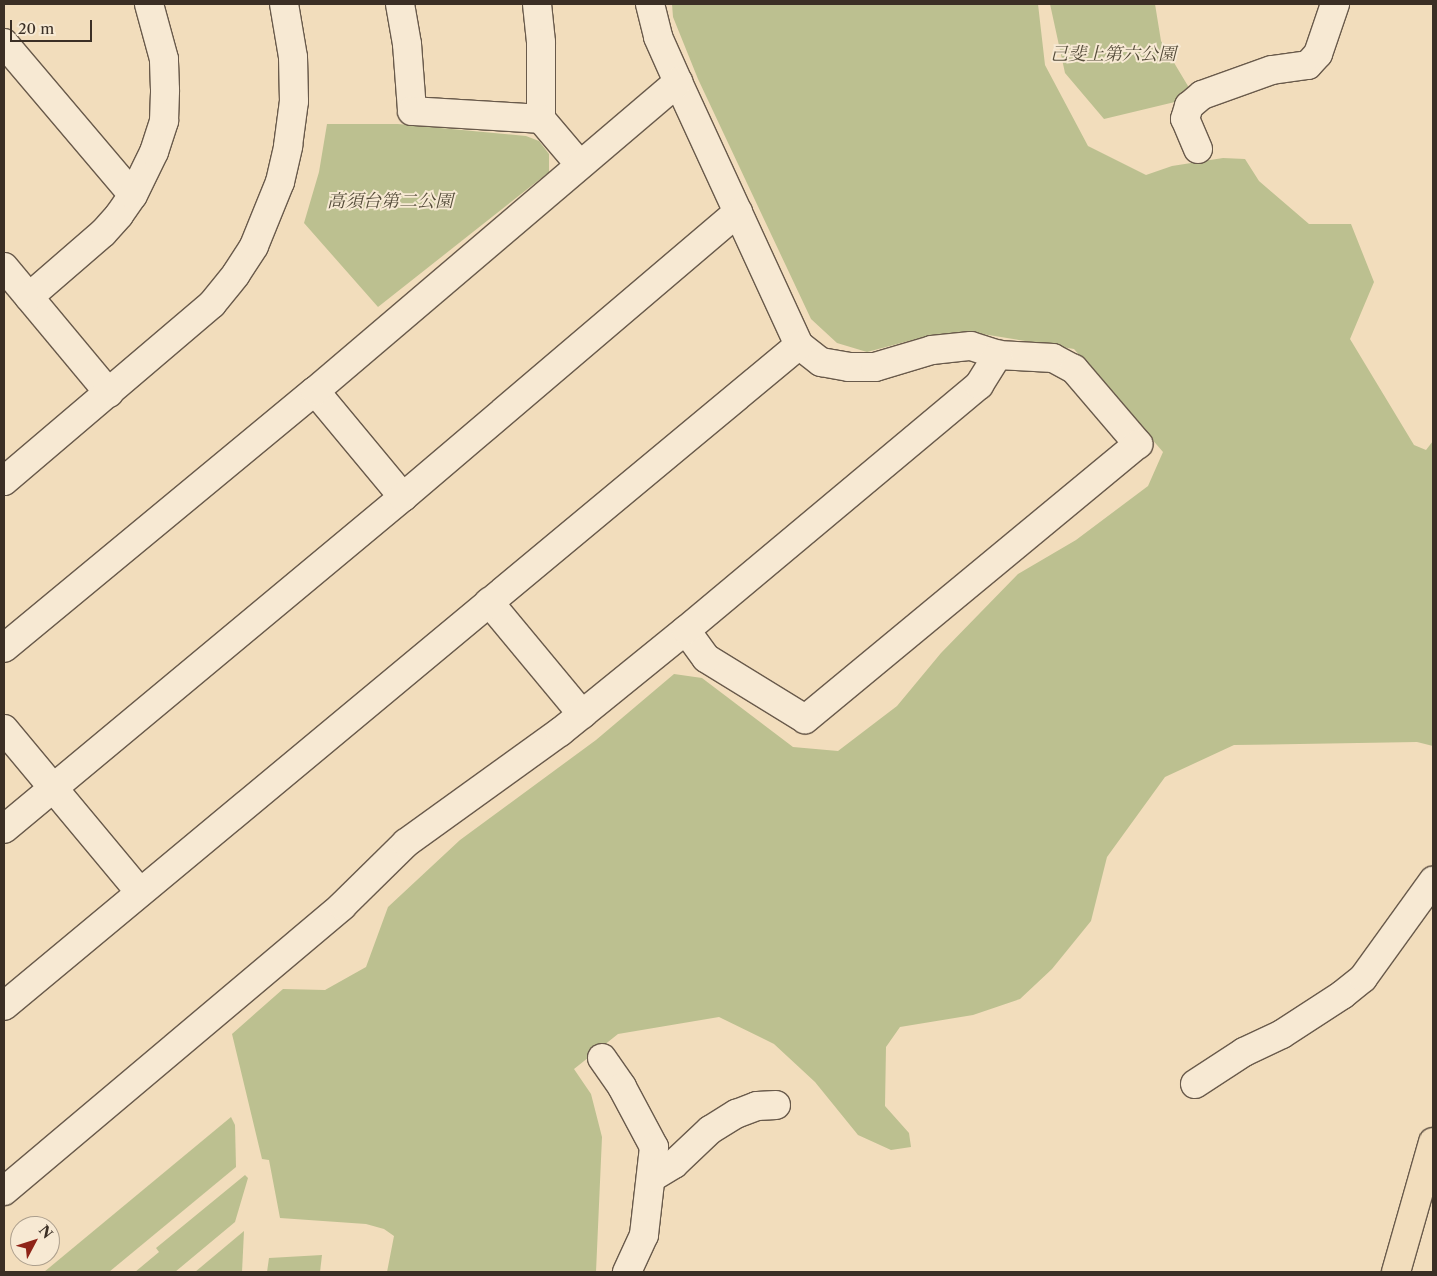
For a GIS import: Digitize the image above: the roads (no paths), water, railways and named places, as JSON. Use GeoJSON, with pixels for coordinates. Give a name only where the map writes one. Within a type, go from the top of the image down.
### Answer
{"type":"FeatureCollection","features":[{"type":"Feature","properties":{"kind":"main road"},"geometry":{"type":"LineString","coordinates":[[1396,1272],[1433,1142]]}},
{"type":"Feature","properties":{"kind":"street"},"geometry":{"type":"LineString","coordinates":[[28,297],[103,233],[133,195],[154,152],[164,121],[164,59],[149,4]]}},
{"type":"Feature","properties":{"kind":"street"},"geometry":{"type":"LineString","coordinates":[[4,480],[212,304],[236,274],[254,246],[280,182],[288,146],[294,102],[293,57],[284,4]]}},
{"type":"Feature","properties":{"kind":"street"},"geometry":{"type":"LineString","coordinates":[[400,4],[407,44],[412,111],[541,119]]}},
{"type":"Feature","properties":{"kind":"street"},"geometry":{"type":"LineString","coordinates":[[537,4],[541,43],[541,119],[580,165]]}},
{"type":"Feature","properties":{"kind":"street"},"geometry":{"type":"LineString","coordinates":[[650,4],[658,37],[799,345],[821,362],[849,367],[875,367],[932,350],[970,346],[998,355],[1053,358],[1074,369],[1138,444],[805,719],[706,658],[686,630]]}},
{"type":"Feature","properties":{"kind":"street"},"geometry":{"type":"LineString","coordinates":[[1198,149],[1185,119],[1189,106],[1202,95],[1272,70],[1308,65],[1318,54],[1335,4]]}},
{"type":"Feature","properties":{"kind":"street"},"geometry":{"type":"LineString","coordinates":[[4,43],[133,195]]}},
{"type":"Feature","properties":{"kind":"street"},"geometry":{"type":"LineString","coordinates":[[4,648],[315,392],[678,82]]}},
{"type":"Feature","properties":{"kind":"street"},"geometry":{"type":"LineString","coordinates":[[4,829],[404,497],[738,212]]}},
{"type":"Feature","properties":{"kind":"street"},"geometry":{"type":"LineString","coordinates":[[4,267],[109,393]]}},
{"type":"Feature","properties":{"kind":"street"},"geometry":{"type":"LineString","coordinates":[[4,1006],[799,345]]}},
{"type":"Feature","properties":{"kind":"street"},"geometry":{"type":"LineString","coordinates":[[4,1191],[342,906],[406,843],[560,732],[686,630],[978,385],[998,355]]}},
{"type":"Feature","properties":{"kind":"street"},"geometry":{"type":"LineString","coordinates":[[315,392],[404,497]]}},
{"type":"Feature","properties":{"kind":"street"},"geometry":{"type":"LineString","coordinates":[[489,602],[582,714]]}},
{"type":"Feature","properties":{"kind":"street"},"geometry":{"type":"LineString","coordinates":[[4,729],[140,892]]}},
{"type":"Feature","properties":{"kind":"street"},"geometry":{"type":"LineString","coordinates":[[1195,1084],[1244,1052],[1282,1034],[1342,995],[1363,978],[1433,881]]}},
{"type":"Feature","properties":{"kind":"street"},"geometry":{"type":"LineString","coordinates":[[602,1058],[622,1087],[651,1138],[654,1148],[644,1235],[627,1272]]}},
{"type":"Feature","properties":{"kind":"street"},"geometry":{"type":"LineString","coordinates":[[651,1178],[674,1164],[710,1130],[736,1114],[757,1106],[776,1105]]}},
{"type":"Feature","properties":{"kind":"park label","name":"己斐上第六公園"},"geometry":{"type":"Point","coordinates":[1113,54]}},
{"type":"Feature","properties":{"kind":"park label","name":"高須台第二公園"},"geometry":{"type":"Point","coordinates":[390,201]}}]}
